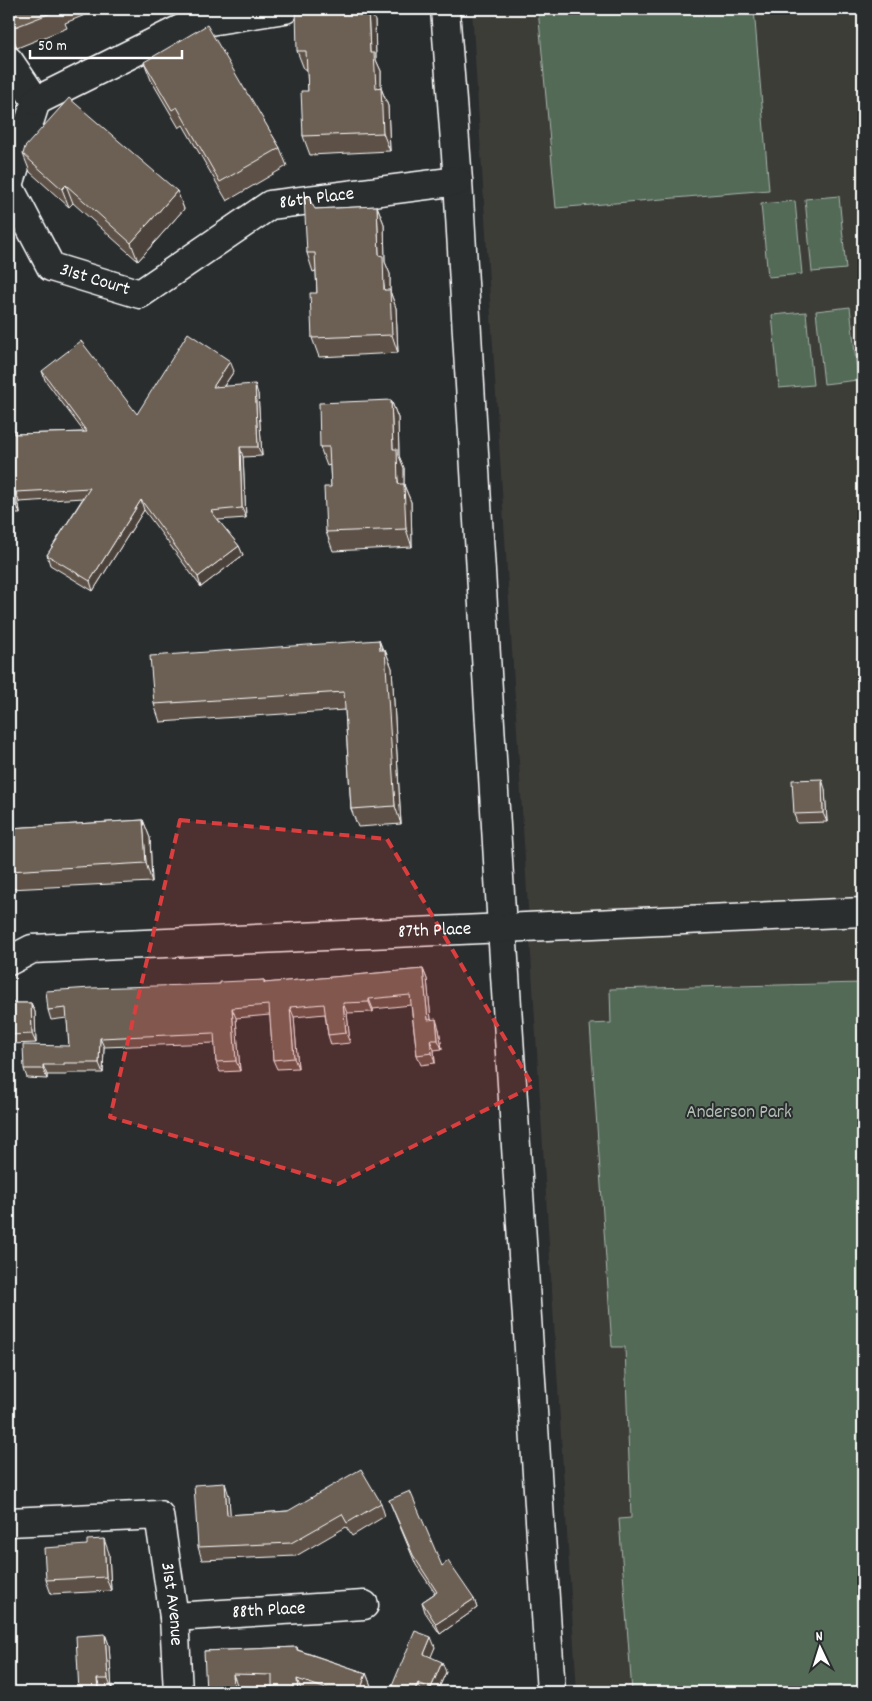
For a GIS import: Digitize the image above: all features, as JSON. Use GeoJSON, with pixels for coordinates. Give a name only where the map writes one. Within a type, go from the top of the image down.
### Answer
{"type":"FeatureCollection","features":[{"type":"Feature","properties":{"kind":"street"},"geometry":{"type":"LineString","coordinates":[[9,61],[36,101],[188,16],[286,9]]}},
{"type":"Feature","properties":{"kind":"street"},"geometry":{"type":"LineString","coordinates":[[445,9],[458,181],[502,928],[551,1692]]}},
{"type":"Feature","properties":{"kind":"street","name":"31st Court"},"geometry":{"type":"LineString","coordinates":[[36,101],[9,186],[51,267],[140,294]]}},
{"type":"Feature","properties":{"kind":"street","name":"86th Place"},"geometry":{"type":"LineString","coordinates":[[140,294],[270,205],[458,181]]}},
{"type":"Feature","properties":{"kind":"street","name":"87th Place"},"geometry":{"type":"LineString","coordinates":[[9,961],[32,950],[863,912]]}},
{"type":"Feature","properties":{"kind":"street","name":"31st Avenue"},"geometry":{"type":"LineString","coordinates":[[9,1522],[158,1515],[174,1617],[178,1692]]}},
{"type":"Feature","properties":{"kind":"street","name":"88th Place"},"geometry":{"type":"LineString","coordinates":[[174,1617],[364,1606]]}},
{"type":"Feature","properties":{"kind":"highlighted area"},"geometry":{"type":"Polygon","coordinates":[[[180,820],[387,839],[533,1086],[338,1184],[110,1117],[180,820]]]}},
{"type":"Feature","properties":{"kind":"shaded area"},"geometry":{"type":"Polygon","coordinates":[[[472,9],[863,9],[863,1692],[577,1692],[472,9]]]}},
{"type":"Feature","properties":{"kind":"green space"},"geometry":{"type":"Polygon","coordinates":[[[538,9],[754,9],[769,190],[556,208],[538,9]]]}},
{"type":"Feature","properties":{"kind":"green space"},"geometry":{"type":"Polygon","coordinates":[[[839,196],[846,269],[812,272],[805,199],[839,196]]]}},
{"type":"Feature","properties":{"kind":"green space"},"geometry":{"type":"Polygon","coordinates":[[[795,201],[802,274],[768,277],[761,204],[795,201]]]}},
{"type":"Feature","properties":{"kind":"green space"},"geometry":{"type":"Polygon","coordinates":[[[850,307],[858,380],[824,384],[816,311],[850,307]]]}},
{"type":"Feature","properties":{"kind":"green space"},"geometry":{"type":"Polygon","coordinates":[[[806,312],[813,385],[779,388],[772,315],[806,312]]]}},
{"type":"Feature","properties":{"kind":"green space","name":"Anderson Park"},"geometry":{"type":"Polygon","coordinates":[[[863,983],[863,1692],[632,1692],[619,1519],[631,1518],[625,1347],[612,1347],[590,1024],[611,1023],[610,989],[863,983]]]}},
{"type":"Feature","properties":{"kind":"building"},"geometry":{"type":"Polygon","coordinates":[[[9,9],[61,9],[10,29],[9,9]]]}},
{"type":"Feature","properties":{"kind":"building"},"geometry":{"type":"Polygon","coordinates":[[[296,9],[368,9],[370,53],[374,53],[376,88],[381,87],[383,133],[303,136],[301,91],[308,91],[306,51],[297,51],[296,9]]]}},
{"type":"Feature","properties":{"kind":"building"},"geometry":{"type":"Polygon","coordinates":[[[207,25],[280,148],[220,182],[177,107],[172,110],[144,62],[207,25]]]}},
{"type":"Feature","properties":{"kind":"building"},"geometry":{"type":"Polygon","coordinates":[[[69,98],[177,191],[131,243],[66,185],[62,189],[23,154],[25,147],[69,98]]]}},
{"type":"Feature","properties":{"kind":"building"},"geometry":{"type":"Polygon","coordinates":[[[304,197],[308,197],[315,209],[377,206],[379,255],[383,256],[384,290],[390,290],[392,335],[312,338],[310,293],[317,293],[315,253],[307,253],[304,197]]]}},
{"type":"Feature","properties":{"kind":"building"},"geometry":{"type":"Polygon","coordinates":[[[188,333],[230,361],[213,387],[255,384],[258,447],[240,447],[242,508],[211,511],[239,546],[198,577],[141,500],[90,581],[47,555],[90,488],[16,492],[17,505],[9,505],[9,431],[14,430],[14,434],[87,432],[42,371],[81,341],[137,414],[188,333]]]}},
{"type":"Feature","properties":{"kind":"building"},"geometry":{"type":"Polygon","coordinates":[[[391,400],[393,449],[397,449],[398,484],[404,484],[406,529],[326,532],[324,487],[331,487],[329,447],[320,447],[319,403],[391,400]]]}},
{"type":"Feature","properties":{"kind":"building"},"geometry":{"type":"Polygon","coordinates":[[[379,640],[380,650],[385,650],[395,806],[351,809],[344,692],[154,704],[150,656],[379,640]]]}},
{"type":"Feature","properties":{"kind":"building"},"geometry":{"type":"Polygon","coordinates":[[[822,779],[823,813],[794,814],[792,780],[822,779]]]}},
{"type":"Feature","properties":{"kind":"building"},"geometry":{"type":"Polygon","coordinates":[[[143,820],[146,863],[9,871],[9,828],[143,820]]]}},
{"type":"Feature","properties":{"kind":"building"},"geometry":{"type":"Polygon","coordinates":[[[423,969],[428,1020],[436,1019],[438,1040],[430,1040],[432,1053],[417,1055],[410,995],[369,999],[369,1002],[343,1003],[346,1033],[328,1035],[324,1004],[290,1007],[294,1058],[273,1060],[269,1005],[232,1008],[236,1061],[216,1062],[214,1033],[100,1038],[99,1063],[64,1063],[64,1065],[43,1065],[43,1069],[24,1069],[23,1045],[69,1046],[66,1008],[48,1010],[46,991],[220,984],[220,982],[264,980],[264,983],[423,969]]]}},
{"type":"Feature","properties":{"kind":"building"},"geometry":{"type":"Polygon","coordinates":[[[9,1003],[31,1003],[32,1034],[9,1035],[9,1003]]]}},
{"type":"Feature","properties":{"kind":"building"},"geometry":{"type":"Polygon","coordinates":[[[361,1469],[381,1503],[347,1523],[342,1514],[291,1543],[198,1547],[194,1485],[225,1483],[227,1515],[288,1511],[361,1469]]]}},
{"type":"Feature","properties":{"kind":"building"},"geometry":{"type":"Polygon","coordinates":[[[410,1491],[442,1566],[448,1561],[474,1599],[436,1624],[422,1602],[437,1592],[413,1555],[389,1500],[410,1491]]]}},
{"type":"Feature","properties":{"kind":"building"},"geometry":{"type":"Polygon","coordinates":[[[104,1539],[106,1577],[46,1580],[44,1548],[87,1545],[87,1540],[104,1539]]]}},
{"type":"Feature","properties":{"kind":"building"},"geometry":{"type":"Polygon","coordinates":[[[415,1631],[431,1637],[424,1654],[442,1662],[431,1688],[418,1683],[414,1692],[407,1692],[392,1686],[415,1631]]]}},
{"type":"Feature","properties":{"kind":"building"},"geometry":{"type":"Polygon","coordinates":[[[105,1634],[108,1679],[97,1679],[98,1692],[79,1692],[76,1636],[105,1634]]]}},
{"type":"Feature","properties":{"kind":"building"},"geometry":{"type":"Polygon","coordinates":[[[297,1647],[297,1650],[366,1673],[360,1692],[333,1692],[297,1679],[298,1692],[272,1692],[272,1675],[233,1674],[234,1692],[206,1692],[204,1651],[297,1647]]]}}]}
